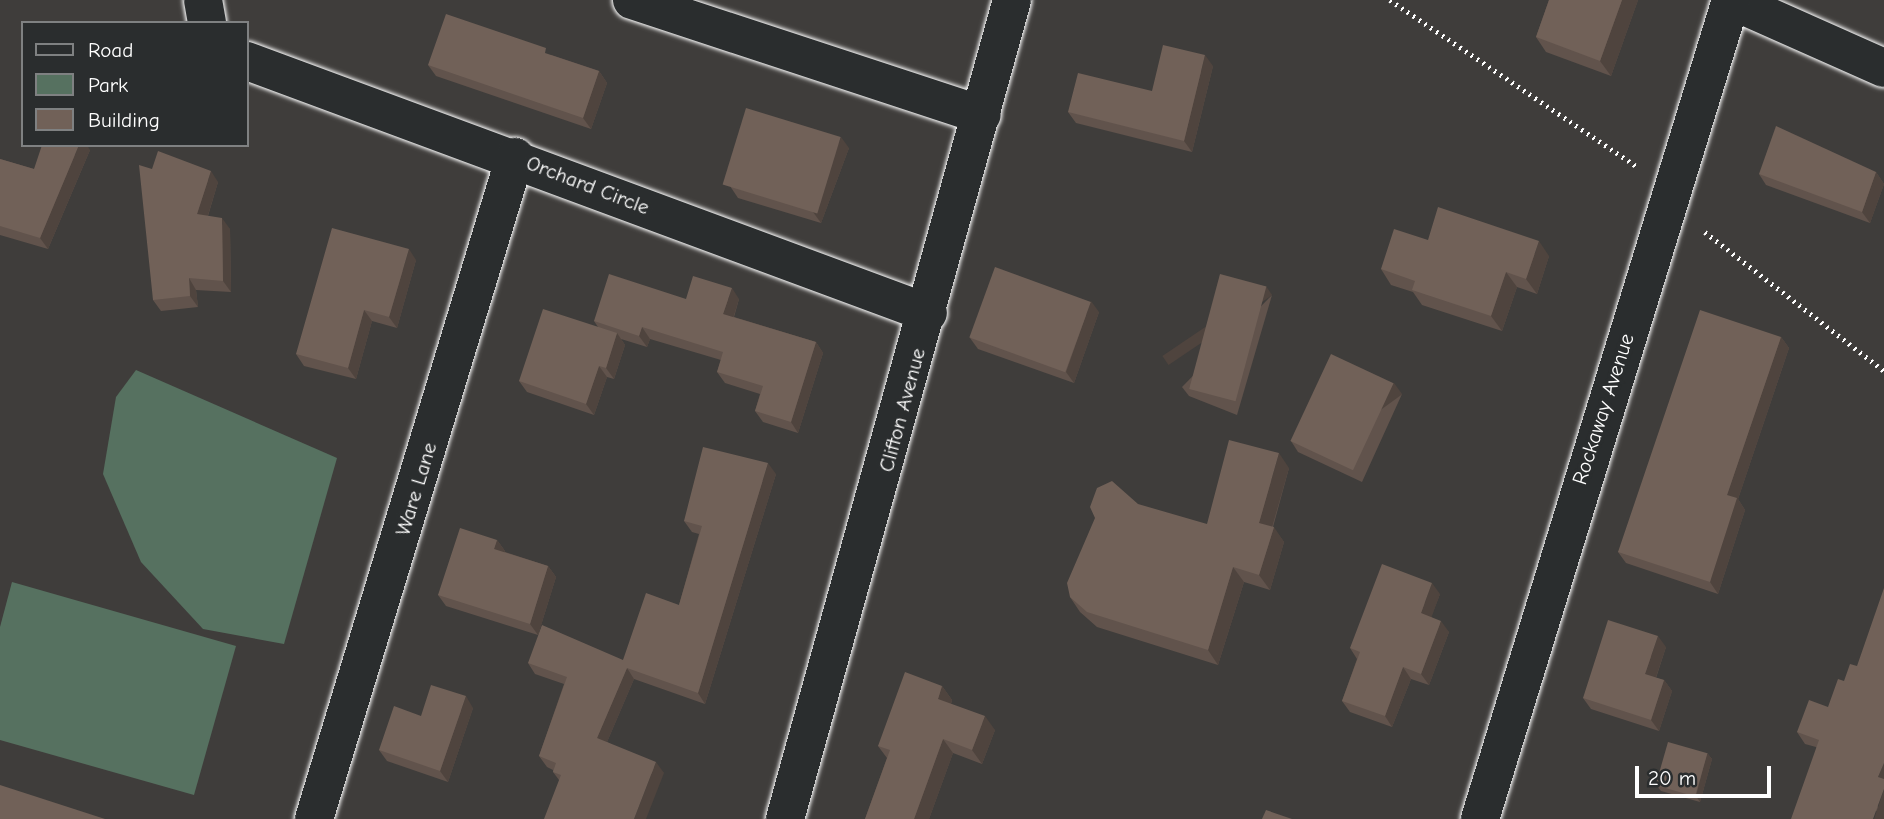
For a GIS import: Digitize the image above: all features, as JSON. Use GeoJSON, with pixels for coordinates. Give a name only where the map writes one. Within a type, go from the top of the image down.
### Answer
{"type":"FeatureCollection","features":[{"type":"Feature","properties":{"kind":"street"},"geometry":{"type":"LineString","coordinates":[[203,0],[207,21]]}},
{"type":"Feature","properties":{"kind":"street"},"geometry":{"type":"LineString","coordinates":[[632,0],[982,115]]}},
{"type":"Feature","properties":{"kind":"street","name":"Clifton Avenue"},"geometry":{"type":"LineString","coordinates":[[785,819],[928,313],[1012,0]]}},
{"type":"Feature","properties":{"kind":"street"},"geometry":{"type":"LineString","coordinates":[[1731,0],[1884,68]]}},
{"type":"Feature","properties":{"kind":"street","name":"Rockaway Avenue"},"geometry":{"type":"LineString","coordinates":[[1480,819],[1731,0]]}},
{"type":"Feature","properties":{"kind":"street","name":"Orchard Circle"},"geometry":{"type":"LineString","coordinates":[[248,61],[515,157],[928,313]]}},
{"type":"Feature","properties":{"kind":"street","name":"Ware Lane"},"geometry":{"type":"LineString","coordinates":[[314,819],[515,157]]}},
{"type":"Feature","properties":{"kind":"green space"},"geometry":{"type":"Polygon","coordinates":[[[136,370],[337,458],[284,644],[203,629],[141,562],[103,474],[116,397],[136,370]]]}},
{"type":"Feature","properties":{"kind":"green space"},"geometry":{"type":"Polygon","coordinates":[[[12,582],[236,646],[194,795],[0,740],[0,627],[12,582]]]}},
{"type":"Feature","properties":{"kind":"building"},"geometry":{"type":"Polygon","coordinates":[[[1549,0],[1622,0],[1600,61],[1536,37],[1549,0]]]}},
{"type":"Feature","properties":{"kind":"building"},"geometry":{"type":"Polygon","coordinates":[[[446,14],[546,48],[545,53],[599,71],[583,118],[428,65],[446,14]]]}},
{"type":"Feature","properties":{"kind":"building"},"geometry":{"type":"Polygon","coordinates":[[[1163,45],[1205,55],[1184,141],[1068,112],[1078,73],[1152,91],[1163,45]]]}},
{"type":"Feature","properties":{"kind":"building"},"geometry":{"type":"Polygon","coordinates":[[[746,108],[841,137],[817,213],[723,185],[746,108]]]}},
{"type":"Feature","properties":{"kind":"building"},"geometry":{"type":"Polygon","coordinates":[[[1776,126],[1876,172],[1862,212],[1759,174],[1776,126]]]}},
{"type":"Feature","properties":{"kind":"building"},"geometry":{"type":"Polygon","coordinates":[[[41,147],[78,147],[40,238],[0,226],[0,159],[34,169],[41,147]]]}},
{"type":"Feature","properties":{"kind":"building"},"geometry":{"type":"Polygon","coordinates":[[[158,151],[211,171],[197,214],[222,218],[223,281],[189,278],[190,296],[153,300],[139,165],[152,169],[158,151]]]}},
{"type":"Feature","properties":{"kind":"building"},"geometry":{"type":"Polygon","coordinates":[[[1438,207],[1539,241],[1526,279],[1506,272],[1491,316],[1412,290],[1415,281],[1381,269],[1394,229],[1428,240],[1438,207]]]}},
{"type":"Feature","properties":{"kind":"building"},"geometry":{"type":"Polygon","coordinates":[[[332,228],[409,249],[389,317],[364,310],[348,368],[296,354],[332,228]]]}},
{"type":"Feature","properties":{"kind":"building"},"geometry":{"type":"Polygon","coordinates":[[[995,267],[1091,302],[1065,372],[969,337],[995,267]]]}},
{"type":"Feature","properties":{"kind":"building"},"geometry":{"type":"Polygon","coordinates":[[[609,274],[686,299],[693,276],[732,288],[723,314],[816,342],[791,422],[755,411],[763,386],[717,372],[723,352],[642,327],[639,336],[594,321],[609,274]]]}},
{"type":"Feature","properties":{"kind":"building"},"geometry":{"type":"Polygon","coordinates":[[[1220,274],[1266,286],[1236,401],[1189,389],[1220,274]]]}},
{"type":"Feature","properties":{"kind":"building"},"geometry":{"type":"Polygon","coordinates":[[[543,309],[617,333],[606,368],[599,366],[586,404],[519,381],[543,309]]]}},
{"type":"Feature","properties":{"kind":"building"},"geometry":{"type":"Polygon","coordinates":[[[1700,310],[1781,337],[1727,495],[1737,498],[1710,582],[1618,552],[1700,310]]]}},
{"type":"Feature","properties":{"kind":"building"},"geometry":{"type":"Polygon","coordinates":[[[1331,354],[1394,383],[1353,470],[1290,441],[1331,354]]]}},
{"type":"Feature","properties":{"kind":"building"},"geometry":{"type":"Polygon","coordinates":[[[1229,440],[1279,453],[1259,523],[1274,527],[1259,575],[1233,567],[1208,650],[1087,612],[1070,597],[1067,583],[1095,518],[1090,507],[1097,488],[1112,481],[1138,504],[1207,524],[1229,440]]]}},
{"type":"Feature","properties":{"kind":"building"},"geometry":{"type":"Polygon","coordinates":[[[703,447],[768,463],[698,693],[627,668],[597,738],[656,762],[634,819],[544,819],[561,775],[553,772],[556,763],[539,756],[567,677],[528,663],[542,625],[623,660],[646,593],[679,605],[702,526],[684,521],[703,447]]]}},
{"type":"Feature","properties":{"kind":"building"},"geometry":{"type":"Polygon","coordinates":[[[460,528],[497,540],[494,549],[548,566],[530,624],[438,595],[460,528]]]}},
{"type":"Feature","properties":{"kind":"building"},"geometry":{"type":"Polygon","coordinates":[[[1382,564],[1432,583],[1421,613],[1441,621],[1421,674],[1403,667],[1385,716],[1342,701],[1360,652],[1350,648],[1382,564]]]}},
{"type":"Feature","properties":{"kind":"building"},"geometry":{"type":"Polygon","coordinates":[[[1884,588],[1884,763],[1878,777],[1884,779],[1884,789],[1873,819],[1791,819],[1819,740],[1797,732],[1809,700],[1828,707],[1838,679],[1844,681],[1850,664],[1857,666],[1884,588]]]}},
{"type":"Feature","properties":{"kind":"building"},"geometry":{"type":"Polygon","coordinates":[[[1608,620],[1658,636],[1645,674],[1664,680],[1651,720],[1583,698],[1608,620]]]}},
{"type":"Feature","properties":{"kind":"building"},"geometry":{"type":"Polygon","coordinates":[[[905,672],[942,686],[938,699],[985,716],[972,750],[943,739],[914,819],[865,819],[890,750],[878,746],[905,672]]]}},
{"type":"Feature","properties":{"kind":"building"},"geometry":{"type":"Polygon","coordinates":[[[431,685],[466,696],[440,771],[379,750],[394,706],[421,716],[431,685]]]}},
{"type":"Feature","properties":{"kind":"building"},"geometry":{"type":"Polygon","coordinates":[[[1668,742],[1707,753],[1695,797],[1656,785],[1668,742]]]}},
{"type":"Feature","properties":{"kind":"building"},"geometry":{"type":"Polygon","coordinates":[[[0,785],[105,819],[0,819],[0,785]]]}},
{"type":"Feature","properties":{"kind":"building"},"geometry":{"type":"Polygon","coordinates":[[[1266,810],[1292,819],[1262,819],[1266,810]]]}}]}
